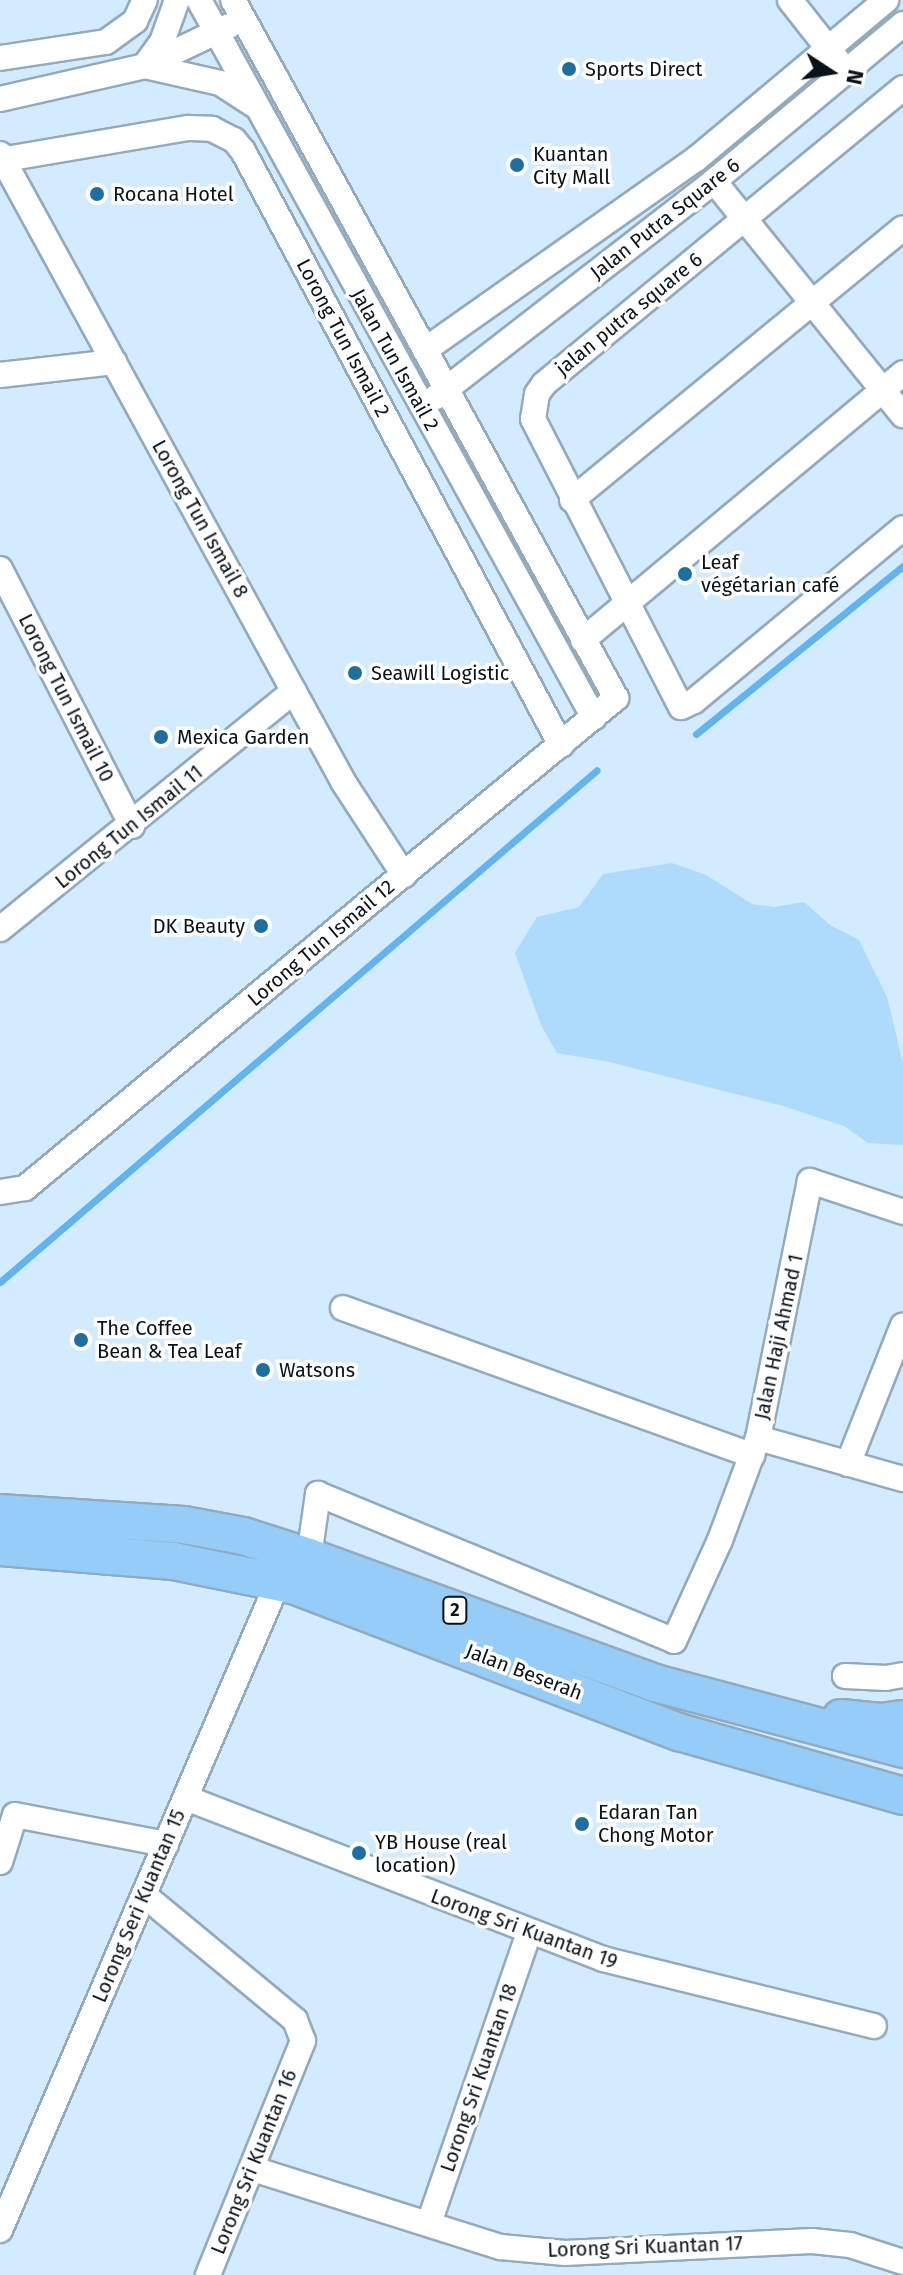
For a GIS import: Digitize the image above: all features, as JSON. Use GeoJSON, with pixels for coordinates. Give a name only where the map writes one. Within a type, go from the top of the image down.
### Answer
{"type":"FeatureCollection","features":[{"type":"Feature","properties":{"kind":"highway","name":"Jalan Beserah"},"geometry":{"type":"LineString","coordinates":[[0,1513],[184,1525],[243,1536],[309,1557],[655,1683],[903,1749]]}},
{"type":"Feature","properties":{"kind":"highway","name":"Jalan Beserah"},"geometry":{"type":"LineString","coordinates":[[0,1547],[173,1561],[278,1582],[448,1642],[679,1732],[903,1796]]}},
{"type":"Feature","properties":{"kind":"highway"},"geometry":{"type":"LineString","coordinates":[[740,1707],[881,1722],[903,1719]]}},
{"type":"Feature","properties":{"kind":"street"},"geometry":{"type":"LineString","coordinates":[[0,58],[106,42],[135,21],[145,0]]}},
{"type":"Feature","properties":{"kind":"street"},"geometry":{"type":"LineString","coordinates":[[145,66],[162,42],[177,0]]}},
{"type":"Feature","properties":{"kind":"street","name":"Jalan Tun Ismail 2"},"geometry":{"type":"LineString","coordinates":[[199,0],[594,718]]}},
{"type":"Feature","properties":{"kind":"street"},"geometry":{"type":"LineString","coordinates":[[790,0],[846,72]]}},
{"type":"Feature","properties":{"kind":"street","name":"Jalan Putra Square 6"},"geometry":{"type":"LineString","coordinates":[[425,350],[696,159],[886,0]]}},
{"type":"Feature","properties":{"kind":"street"},"geometry":{"type":"LineString","coordinates":[[0,99],[145,66],[217,33],[241,7]]}},
{"type":"Feature","properties":{"kind":"street","name":"Jalan Tun Ismail 2"},"geometry":{"type":"LineString","coordinates":[[241,7],[616,698]]}},
{"type":"Feature","properties":{"kind":"street","name":"Jalan Putra Square 6"},"geometry":{"type":"LineString","coordinates":[[421,406],[448,390],[714,181],[903,24]]}},
{"type":"Feature","properties":{"kind":"street"},"geometry":{"type":"LineString","coordinates":[[145,66],[220,83],[257,106]]}},
{"type":"Feature","properties":{"kind":"street","name":"jalan putra square 6"},"geometry":{"type":"LineString","coordinates":[[903,88],[544,384],[537,394],[533,419],[677,703],[686,707],[903,528]]}},
{"type":"Feature","properties":{"kind":"street","name":"Lorong Tun Ismail 2"},"geometry":{"type":"LineString","coordinates":[[1,157],[188,128],[212,129],[234,140],[561,745]]}},
{"type":"Feature","properties":{"kind":"street","name":"Lorong Tun Ismail 8"},"geometry":{"type":"LineString","coordinates":[[1,157],[344,783],[404,875]]}},
{"type":"Feature","properties":{"kind":"street"},"geometry":{"type":"LineString","coordinates":[[714,181],[903,415]]}},
{"type":"Feature","properties":{"kind":"street"},"geometry":{"type":"LineString","coordinates":[[572,500],[903,228]]}},
{"type":"Feature","properties":{"kind":"street"},"geometry":{"type":"LineString","coordinates":[[0,375],[114,362]]}},
{"type":"Feature","properties":{"kind":"street"},"geometry":{"type":"LineString","coordinates":[[583,640],[903,373]]}},
{"type":"Feature","properties":{"kind":"street","name":"Lorong Tun Ismail 10"},"geometry":{"type":"LineString","coordinates":[[0,569],[132,826]]}},
{"type":"Feature","properties":{"kind":"street","name":"Lorong Tun Ismail 11"},"geometry":{"type":"LineString","coordinates":[[0,929],[132,826],[294,691]]}},
{"type":"Feature","properties":{"kind":"street","name":"Lorong Tun Ismail 12"},"geometry":{"type":"LineString","coordinates":[[0,1192],[25,1188],[616,698]]}},
{"type":"Feature","properties":{"kind":"street","name":"Jalan Haji Ahmad 1"},"geometry":{"type":"LineString","coordinates":[[903,1212],[810,1181],[755,1447],[848,1464],[903,1479]]}},
{"type":"Feature","properties":{"kind":"street"},"geometry":{"type":"LineString","coordinates":[[309,1557],[318,1494],[674,1641],[720,1540],[755,1447],[343,1308]]}},
{"type":"Feature","properties":{"kind":"street"},"geometry":{"type":"LineString","coordinates":[[848,1464],[903,1325]]}},
{"type":"Feature","properties":{"kind":"street","name":"Lorong Seri Kuantan 15"},"geometry":{"type":"LineString","coordinates":[[0,2230],[278,1582]]}},
{"type":"Feature","properties":{"kind":"street"},"geometry":{"type":"LineString","coordinates":[[845,1676],[886,1678],[903,1675]]}},
{"type":"Feature","properties":{"kind":"street","name":"Lorong Sri Kuantan 19"},"geometry":{"type":"LineString","coordinates":[[186,1798],[603,1959],[874,2026]]}},
{"type":"Feature","properties":{"kind":"street"},"geometry":{"type":"LineString","coordinates":[[0,1862],[15,1815],[166,1844]]}},
{"type":"Feature","properties":{"kind":"street","name":"Lorong Sri Kuantan 16"},"geometry":{"type":"LineString","coordinates":[[144,1895],[295,2020],[303,2041],[208,2275]]}},
{"type":"Feature","properties":{"kind":"street","name":"Lorong Sri Kuantan 18"},"geometry":{"type":"LineString","coordinates":[[429,2223],[529,1933]]}},
{"type":"Feature","properties":{"kind":"street","name":"Lorong Sri Kuantan 17"},"geometry":{"type":"LineString","coordinates":[[253,2169],[501,2247],[565,2253],[812,2241],[850,2245],[903,2262]]}},
{"type":"Feature","properties":{"kind":"shaded area"},"geometry":{"type":"Polygon","coordinates":[[[672,863],[706,875],[752,904],[774,907],[804,902],[830,925],[859,940],[887,997],[903,1064],[903,1145],[868,1143],[844,1126],[783,1106],[610,1062],[557,1053],[541,1025],[515,953],[537,917],[579,907],[603,874],[672,863]]]}},
{"type":"Feature","properties":{"kind":"waterway"},"geometry":{"type":"LineString","coordinates":[[696,734],[903,566]]}},
{"type":"Feature","properties":{"kind":"waterway"},"geometry":{"type":"LineString","coordinates":[[0,1282],[597,770]]}},
{"type":"Feature","properties":{"kind":"place","name":"Sports Direct"},"geometry":{"type":"Point","coordinates":[569,69]}},
{"type":"Feature","properties":{"kind":"place","name":"Kuantan City Mall"},"geometry":{"type":"Point","coordinates":[517,165]}},
{"type":"Feature","properties":{"kind":"place","name":"Rocana Hotel"},"geometry":{"type":"Point","coordinates":[97,194]}},
{"type":"Feature","properties":{"kind":"place","name":"Leaf végétarian café"},"geometry":{"type":"Point","coordinates":[685,574]}},
{"type":"Feature","properties":{"kind":"place","name":"Seawill Logistic"},"geometry":{"type":"Point","coordinates":[355,673]}},
{"type":"Feature","properties":{"kind":"place","name":"Mexica Garden"},"geometry":{"type":"Point","coordinates":[161,737]}},
{"type":"Feature","properties":{"kind":"place","name":"DK Beauty"},"geometry":{"type":"Point","coordinates":[261,926]}},
{"type":"Feature","properties":{"kind":"place","name":"The Coffee Bean & Tea Leaf"},"geometry":{"type":"Point","coordinates":[81,1340]}},
{"type":"Feature","properties":{"kind":"place","name":"Watsons"},"geometry":{"type":"Point","coordinates":[263,1370]}},
{"type":"Feature","properties":{"kind":"place","name":"Edaran Tan Chong Motor"},"geometry":{"type":"Point","coordinates":[582,1824]}},
{"type":"Feature","properties":{"kind":"place","name":"YB House (real location)"},"geometry":{"type":"Point","coordinates":[359,1853]}}]}
